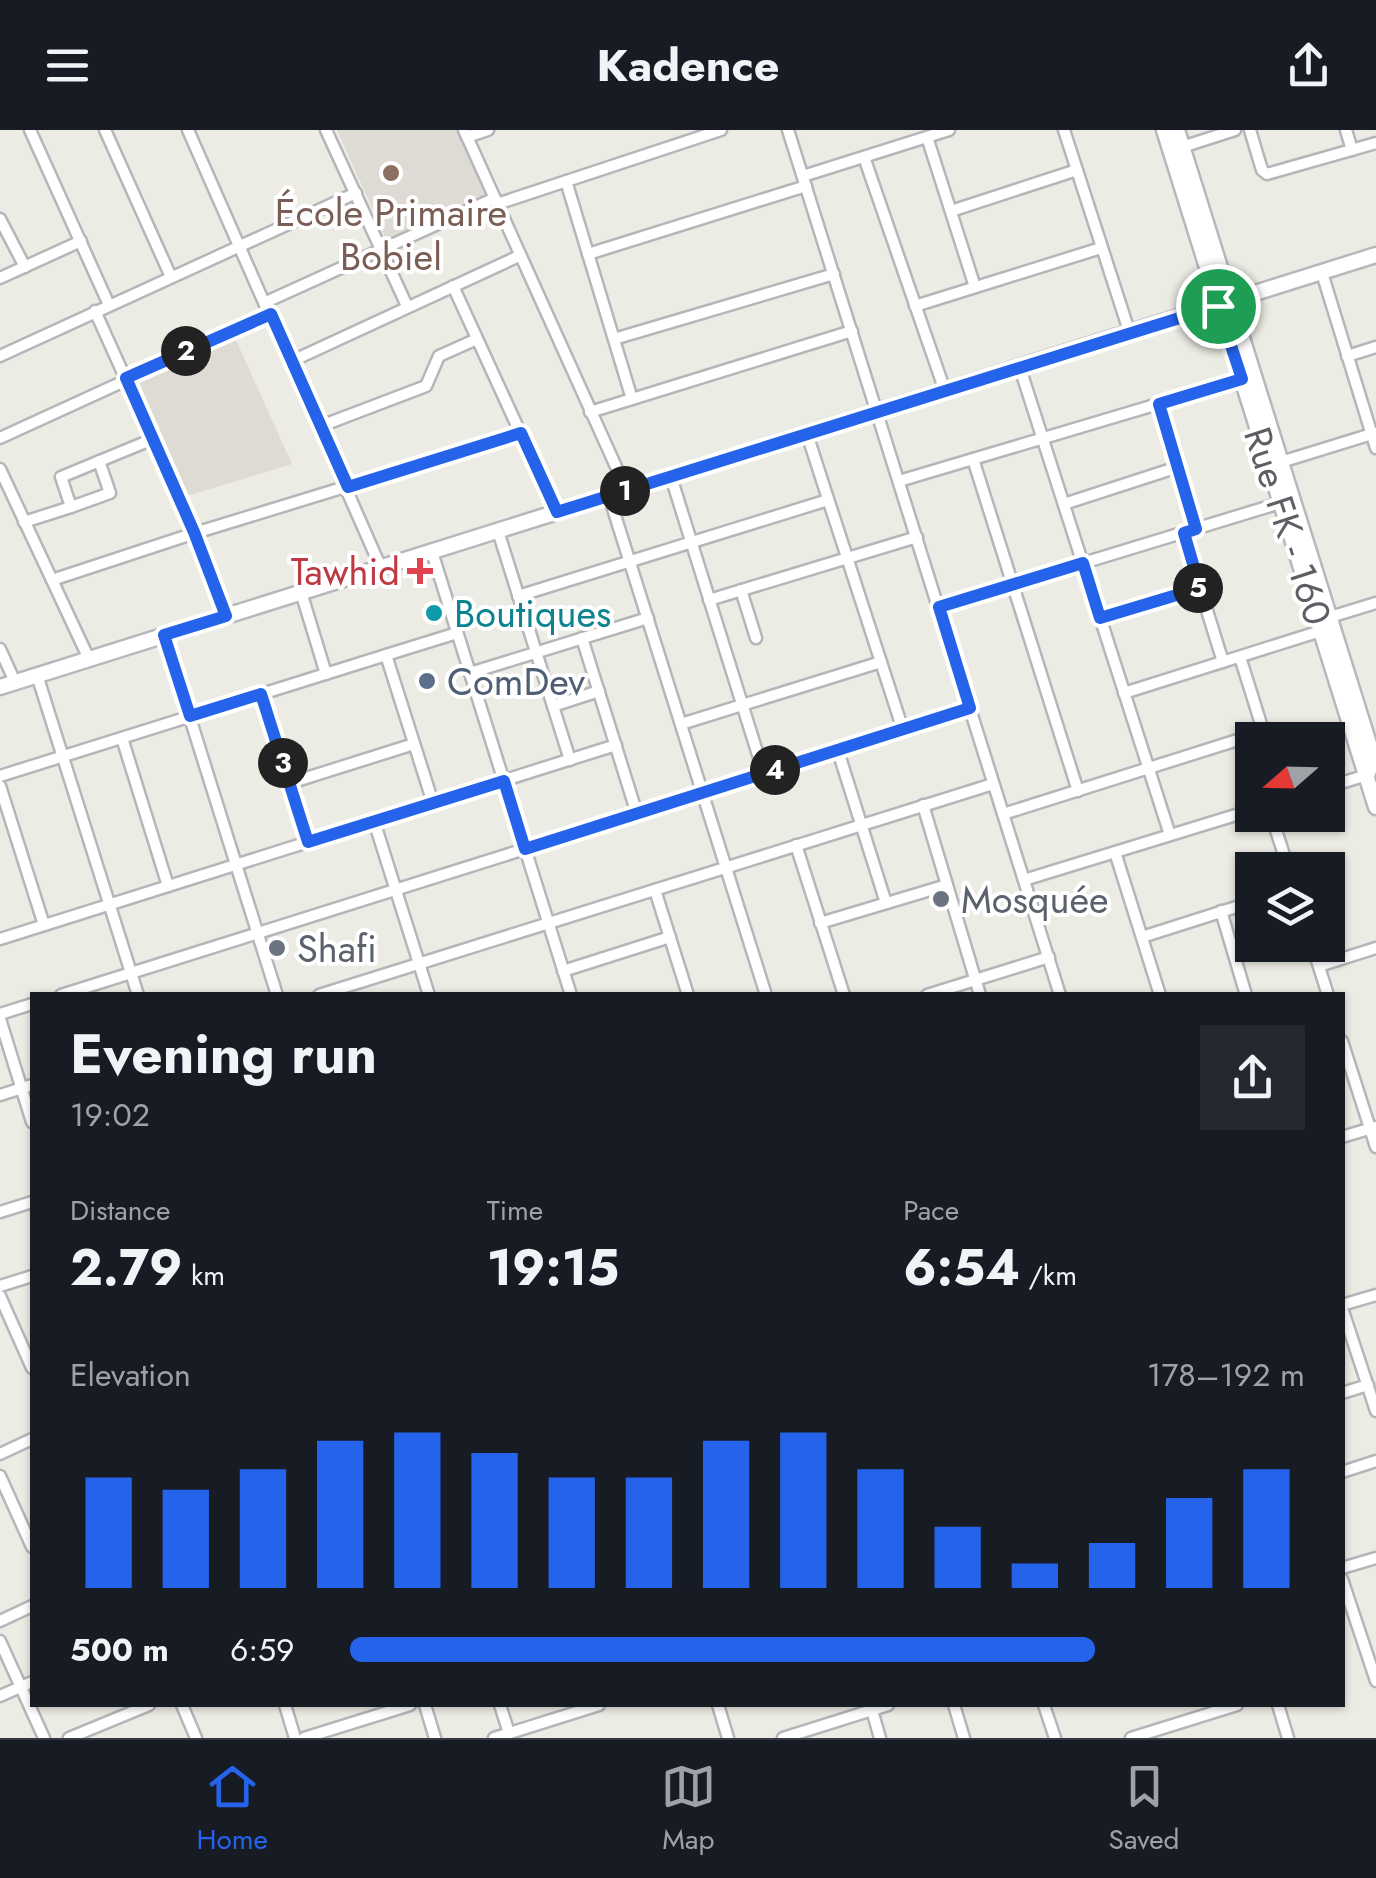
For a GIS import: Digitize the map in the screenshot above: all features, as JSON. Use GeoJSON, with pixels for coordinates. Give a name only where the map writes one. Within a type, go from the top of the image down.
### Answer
{"type":"FeatureCollection","features":[{"type":"Feature","properties":{"kind":"street"},"geometry":{"type":"LineString","coordinates":[[30,130],[109,305]]}},
{"type":"Feature","properties":{"kind":"street"},"geometry":{"type":"LineString","coordinates":[[104,130],[171,277]]}},
{"type":"Feature","properties":{"kind":"street"},"geometry":{"type":"LineString","coordinates":[[188,130],[348,487],[380,568]]}},
{"type":"Feature","properties":{"kind":"street"},"geometry":{"type":"LineString","coordinates":[[326,130],[408,306]]}},
{"type":"Feature","properties":{"kind":"street"},"geometry":{"type":"LineString","coordinates":[[488,130],[465,133],[626,491]]}},
{"type":"Feature","properties":{"kind":"street"},"geometry":{"type":"LineString","coordinates":[[266,302],[496,201],[702,133],[722,130]]}},
{"type":"Feature","properties":{"kind":"street"},"geometry":{"type":"LineString","coordinates":[[788,130],[1059,992]]}},
{"type":"Feature","properties":{"kind":"street"},"geometry":{"type":"LineString","coordinates":[[588,254],[949,130]]}},
{"type":"Feature","properties":{"kind":"street"},"geometry":{"type":"LineString","coordinates":[[1064,130],[1130,334]]}},
{"type":"Feature","properties":{"kind":"street","name":"Rue FK - 160"},"geometry":{"type":"LineString","coordinates":[[1164,130],[1281,462],[1373,771],[1376,807]]}},
{"type":"Feature","properties":{"kind":"street","name":"Rue FK - 160"},"geometry":{"type":"LineString","coordinates":[[1177,130],[1242,379],[1280,503],[1328,625]]}},
{"type":"Feature","properties":{"kind":"street"},"geometry":{"type":"LineString","coordinates":[[1182,146],[1235,130]]}},
{"type":"Feature","properties":{"kind":"street"},"geometry":{"type":"LineString","coordinates":[[1250,130],[1262,170],[1267,174],[1376,143]]}},
{"type":"Feature","properties":{"kind":"street"},"geometry":{"type":"LineString","coordinates":[[1346,130],[1352,150]]}},
{"type":"Feature","properties":{"kind":"street"},"geometry":{"type":"LineString","coordinates":[[927,137],[975,288]]}},
{"type":"Feature","properties":{"kind":"street"},"geometry":{"type":"LineString","coordinates":[[864,157],[945,391]]}},
{"type":"Feature","properties":{"kind":"street"},"geometry":{"type":"LineString","coordinates":[[951,211],[1077,170]]}},
{"type":"Feature","properties":{"kind":"street"},"geometry":{"type":"LineString","coordinates":[[566,181],[632,399]]}},
{"type":"Feature","properties":{"kind":"street"},"geometry":{"type":"LineString","coordinates":[[0,356],[356,193]]}},
{"type":"Feature","properties":{"kind":"street"},"geometry":{"type":"LineString","coordinates":[[0,219],[25,267]]}},
{"type":"Feature","properties":{"kind":"street"},"geometry":{"type":"LineString","coordinates":[[0,278],[81,241]]}},
{"type":"Feature","properties":{"kind":"street"},"geometry":{"type":"LineString","coordinates":[[914,306],[1101,248]]}},
{"type":"Feature","properties":{"kind":"street"},"geometry":{"type":"LineString","coordinates":[[0,649],[7,684],[1376,255]]}},
{"type":"Feature","properties":{"kind":"street"},"geometry":{"type":"LineString","coordinates":[[292,360],[520,256]]}},
{"type":"Feature","properties":{"kind":"street"},"geometry":{"type":"LineString","coordinates":[[1322,273],[1376,448]]}},
{"type":"Feature","properties":{"kind":"street"},"geometry":{"type":"LineString","coordinates":[[614,339],[834,274]]}},
{"type":"Feature","properties":{"kind":"street"},"geometry":{"type":"LineString","coordinates":[[453,286],[557,512]]}},
{"type":"Feature","properties":{"kind":"street"},"geometry":{"type":"LineString","coordinates":[[95,311],[194,532],[226,616]]}},
{"type":"Feature","properties":{"kind":"street"},"geometry":{"type":"LineString","coordinates":[[0,438],[271,314]]}},
{"type":"Feature","properties":{"kind":"street"},"geometry":{"type":"LineString","coordinates":[[590,412],[852,331]]}},
{"type":"Feature","properties":{"kind":"street"},"geometry":{"type":"LineString","coordinates":[[321,426],[426,386],[439,356],[477,339]]}},
{"type":"Feature","properties":{"kind":"street"},"geometry":{"type":"LineString","coordinates":[[1347,356],[1376,346]]}},
{"type":"Feature","properties":{"kind":"street"},"geometry":{"type":"LineString","coordinates":[[1020,368],[1170,835]]}},
{"type":"Feature","properties":{"kind":"street"},"geometry":{"type":"LineString","coordinates":[[900,482],[1242,379]]}},
{"type":"Feature","properties":{"kind":"street"},"geometry":{"type":"LineString","coordinates":[[1159,404],[1178,467],[1200,588],[1223,662]]}},
{"type":"Feature","properties":{"kind":"street"},"geometry":{"type":"LineString","coordinates":[[52,580],[194,532],[521,433]]}},
{"type":"Feature","properties":{"kind":"street"},"geometry":{"type":"LineString","coordinates":[[1281,462],[1374,433]]}},
{"type":"Feature","properties":{"kind":"street"},"geometry":{"type":"LineString","coordinates":[[807,434],[903,730]]}},
{"type":"Feature","properties":{"kind":"street"},"geometry":{"type":"LineString","coordinates":[[71,507],[60,478],[153,438]]}},
{"type":"Feature","properties":{"kind":"street"},"geometry":{"type":"LineString","coordinates":[[973,460],[1078,790]]}},
{"type":"Feature","properties":{"kind":"street"},"geometry":{"type":"LineString","coordinates":[[24,522],[110,493],[100,461]]}},
{"type":"Feature","properties":{"kind":"street"},"geometry":{"type":"LineString","coordinates":[[1064,504],[1178,467]]}},
{"type":"Feature","properties":{"kind":"street"},"geometry":{"type":"LineString","coordinates":[[0,469],[89,659]]}},
{"type":"Feature","properties":{"kind":"street"},"geometry":{"type":"LineString","coordinates":[[671,477],[764,774]]}},
{"type":"Feature","properties":{"kind":"street"},"geometry":{"type":"LineString","coordinates":[[610,496],[765,992]]}},
{"type":"Feature","properties":{"kind":"street"},"geometry":{"type":"LineString","coordinates":[[518,596],[828,500]]}},
{"type":"Feature","properties":{"kind":"street"},"geometry":{"type":"LineString","coordinates":[[939,607],[1280,503]]}},
{"type":"Feature","properties":{"kind":"street"},"geometry":{"type":"LineString","coordinates":[[498,531],[570,760]]}},
{"type":"Feature","properties":{"kind":"street"},"geometry":{"type":"LineString","coordinates":[[709,600],[917,537]]}},
{"type":"Feature","properties":{"kind":"street"},"geometry":{"type":"LineString","coordinates":[[432,552],[570,992]]}},
{"type":"Feature","properties":{"kind":"street"},"geometry":{"type":"LineString","coordinates":[[1100,618],[1200,588]]}},
{"type":"Feature","properties":{"kind":"street"},"geometry":{"type":"LineString","coordinates":[[741,590],[756,638]]}},
{"type":"Feature","properties":{"kind":"street"},"geometry":{"type":"LineString","coordinates":[[302,592],[326,674]]}},
{"type":"Feature","properties":{"kind":"street"},"geometry":{"type":"LineString","coordinates":[[1124,692],[1328,625],[1376,603]]}},
{"type":"Feature","properties":{"kind":"street"},"geometry":{"type":"LineString","coordinates":[[470,674],[648,618]]}},
{"type":"Feature","properties":{"kind":"street"},"geometry":{"type":"LineString","coordinates":[[0,776],[457,633]]}},
{"type":"Feature","properties":{"kind":"street"},"geometry":{"type":"LineString","coordinates":[[164,635],[276,992]]}},
{"type":"Feature","properties":{"kind":"street"},"geometry":{"type":"LineString","coordinates":[[582,638],[638,814]]}},
{"type":"Feature","properties":{"kind":"street"},"geometry":{"type":"LineString","coordinates":[[386,655],[433,803]]}},
{"type":"Feature","properties":{"kind":"street"},"geometry":{"type":"LineString","coordinates":[[1240,656],[1261,722]]}},
{"type":"Feature","properties":{"kind":"street"},"geometry":{"type":"LineString","coordinates":[[681,724],[881,662]]}},
{"type":"Feature","properties":{"kind":"street"},"geometry":{"type":"LineString","coordinates":[[37,675],[137,992]]}},
{"type":"Feature","properties":{"kind":"street"},"geometry":{"type":"LineString","coordinates":[[552,706],[599,691]]}},
{"type":"Feature","properties":{"kind":"street"},"geometry":{"type":"LineString","coordinates":[[261,694],[308,842]]}},
{"type":"Feature","properties":{"kind":"street"},"geometry":{"type":"LineString","coordinates":[[70,992],[970,708]]}},
{"type":"Feature","properties":{"kind":"street"},"geometry":{"type":"LineString","coordinates":[[122,738],[168,886]]}},
{"type":"Feature","properties":{"kind":"street"},"geometry":{"type":"LineString","coordinates":[[290,784],[414,744]]}},
{"type":"Feature","properties":{"kind":"street"},"geometry":{"type":"LineString","coordinates":[[1003,814],[1235,744]]}},
{"type":"Feature","properties":{"kind":"street"},"geometry":{"type":"LineString","coordinates":[[0,939],[616,746]]}},
{"type":"Feature","properties":{"kind":"street"},"geometry":{"type":"LineString","coordinates":[[838,751],[886,903]]}},
{"type":"Feature","properties":{"kind":"street"},"geometry":{"type":"LineString","coordinates":[[1345,781],[1373,771]]}},
{"type":"Feature","properties":{"kind":"street"},"geometry":{"type":"LineString","coordinates":[[355,990],[419,964],[993,784]]}},
{"type":"Feature","properties":{"kind":"street"},"geometry":{"type":"LineString","coordinates":[[0,786],[44,925]]}},
{"type":"Feature","properties":{"kind":"street"},"geometry":{"type":"LineString","coordinates":[[923,806],[979,992]]}},
{"type":"Feature","properties":{"kind":"street"},"geometry":{"type":"LineString","coordinates":[[1024,880],[1235,815]]}},
{"type":"Feature","properties":{"kind":"street"},"geometry":{"type":"LineString","coordinates":[[374,821],[428,992]]}},
{"type":"Feature","properties":{"kind":"street"},"geometry":{"type":"LineString","coordinates":[[796,845],[843,992]]}},
{"type":"Feature","properties":{"kind":"street"},"geometry":{"type":"LineString","coordinates":[[1115,852],[1159,992]]}},
{"type":"Feature","properties":{"kind":"street"},"geometry":{"type":"LineString","coordinates":[[820,923],[947,885]]}},
{"type":"Feature","properties":{"kind":"street"},"geometry":{"type":"LineString","coordinates":[[655,890],[687,992]]}},
{"type":"Feature","properties":{"kind":"street"},"geometry":{"type":"LineString","coordinates":[[1142,937],[1235,907]]}},
{"type":"Feature","properties":{"kind":"street"},"geometry":{"type":"LineString","coordinates":[[1221,911],[1245,992]]}},
{"type":"Feature","properties":{"kind":"street"},"geometry":{"type":"LineString","coordinates":[[564,971],[670,938]]}},
{"type":"Feature","properties":{"kind":"street"},"geometry":{"type":"LineString","coordinates":[[1319,966],[1376,948]]}},
{"type":"Feature","properties":{"kind":"street"},"geometry":{"type":"LineString","coordinates":[[937,992],[1049,957]]}},
{"type":"Feature","properties":{"kind":"street"},"geometry":{"type":"LineString","coordinates":[[1318,962],[1327,992]]}},
{"type":"Feature","properties":{"kind":"street"},"geometry":{"type":"LineString","coordinates":[[0,1095],[27,1086],[0,1017],[30,1005]]}},
{"type":"Feature","properties":{"kind":"street"},"geometry":{"type":"LineString","coordinates":[[1345,1057],[1373,1127],[1376,1147]]}},
{"type":"Feature","properties":{"kind":"street"},"geometry":{"type":"LineString","coordinates":[[1345,1136],[1373,1127]]}},
{"type":"Feature","properties":{"kind":"street"},"geometry":{"type":"LineString","coordinates":[[0,1212],[30,1203]]}},
{"type":"Feature","properties":{"kind":"street"},"geometry":{"type":"LineString","coordinates":[[0,1286],[30,1277]]}},
{"type":"Feature","properties":{"kind":"street"},"geometry":{"type":"LineString","coordinates":[[1345,1306],[1376,1295]]}},
{"type":"Feature","properties":{"kind":"street"},"geometry":{"type":"LineString","coordinates":[[0,1296],[30,1364]]}},
{"type":"Feature","properties":{"kind":"street"},"geometry":{"type":"LineString","coordinates":[[1345,1316],[1376,1410]]}},
{"type":"Feature","properties":{"kind":"street"},"geometry":{"type":"LineString","coordinates":[[1345,1392],[1368,1385]]}},
{"type":"Feature","properties":{"kind":"street"},"geometry":{"type":"LineString","coordinates":[[0,1454],[30,1440]]}},
{"type":"Feature","properties":{"kind":"street"},"geometry":{"type":"LineString","coordinates":[[1345,1471],[1376,1462]]}},
{"type":"Feature","properties":{"kind":"street"},"geometry":{"type":"LineString","coordinates":[[0,1476],[30,1544]]}},
{"type":"Feature","properties":{"kind":"street"},"geometry":{"type":"LineString","coordinates":[[1345,1567],[1376,1558]]}},
{"type":"Feature","properties":{"kind":"street"},"geometry":{"type":"LineString","coordinates":[[1345,1588],[1376,1681]]}},
{"type":"Feature","properties":{"kind":"street"},"geometry":{"type":"LineString","coordinates":[[0,1621],[30,1607]]}},
{"type":"Feature","properties":{"kind":"street"},"geometry":{"type":"LineString","coordinates":[[0,1642],[44,1738]]}},
{"type":"Feature","properties":{"kind":"street"},"geometry":{"type":"LineString","coordinates":[[0,1696],[30,1683]]}},
{"type":"Feature","properties":{"kind":"street"},"geometry":{"type":"LineString","coordinates":[[68,1738],[144,1707]]}},
{"type":"Feature","properties":{"kind":"street"},"geometry":{"type":"LineString","coordinates":[[183,1707],[196,1738]]}},
{"type":"Feature","properties":{"kind":"street"},"geometry":{"type":"LineString","coordinates":[[285,1707],[295,1738]]}},
{"type":"Feature","properties":{"kind":"street"},"geometry":{"type":"LineString","coordinates":[[304,1738],[404,1707]]}},
{"type":"Feature","properties":{"kind":"street"},"geometry":{"type":"LineString","coordinates":[[426,1707],[435,1738]]}},
{"type":"Feature","properties":{"kind":"street"},"geometry":{"type":"LineString","coordinates":[[501,1707],[509,1733]]}},
{"type":"Feature","properties":{"kind":"street"},"geometry":{"type":"LineString","coordinates":[[719,1707],[728,1738]]}},
{"type":"Feature","properties":{"kind":"street"},"geometry":{"type":"LineString","coordinates":[[783,1738],[882,1707]]}},
{"type":"Feature","properties":{"kind":"street"},"geometry":{"type":"LineString","coordinates":[[955,1707],[964,1738]]}},
{"type":"Feature","properties":{"kind":"street"},"geometry":{"type":"LineString","coordinates":[[1045,1707],[1056,1738]]}},
{"type":"Feature","properties":{"kind":"street"},"geometry":{"type":"LineString","coordinates":[[1279,1707],[1288,1738]]}},
{"type":"Feature","properties":{"kind":"street"},"geometry":{"type":"LineString","coordinates":[[494,1738],[578,1708]]}},
{"type":"Feature","properties":{"kind":"street"},"geometry":{"type":"LineString","coordinates":[[872,1710],[880,1738]]}},
{"type":"Feature","properties":{"kind":"street"},"geometry":{"type":"LineString","coordinates":[[1137,1737],[1200,1711]]}},
{"type":"Feature","properties":{"kind":"street"},"geometry":{"type":"LineString","coordinates":[[540,1724],[544,1738]]}},
{"type":"Feature","properties":{"kind":"shaded area"},"geometry":{"type":"Polygon","coordinates":[[[337,130],[457,130],[488,196],[387,241],[337,130]]]}},
{"type":"Feature","properties":{"kind":"shaded area"},"geometry":{"type":"Polygon","coordinates":[[[235,338],[292,464],[187,496],[135,382],[235,338]]]}},
{"type":"Feature","properties":{"kind":"place","name":"École Primaire Bobiel"},"geometry":{"type":"Point","coordinates":[391,173]}},
{"type":"Feature","properties":{"kind":"place","name":"Tawhid"},"geometry":{"type":"Point","coordinates":[420,571]}},
{"type":"Feature","properties":{"kind":"place","name":"Boutiques"},"geometry":{"type":"Point","coordinates":[434,613]}},
{"type":"Feature","properties":{"kind":"place","name":"ComDev"},"geometry":{"type":"Point","coordinates":[427,681]}},
{"type":"Feature","properties":{"kind":"place","name":"Mosquée"},"geometry":{"type":"Point","coordinates":[941,899]}},
{"type":"Feature","properties":{"kind":"place","name":"Shafi"},"geometry":{"type":"Point","coordinates":[277,948]}},
{"type":"Feature","properties":{"kind":"route"},"geometry":{"type":"LineString","coordinates":[[1218,306],[1242,379],[1159,404],[1196,529],[1184,533],[1200,588],[1100,618],[1083,563],[939,607],[970,708],[525,849],[504,781],[308,842],[261,694],[190,716],[164,635],[226,616],[194,532],[126,378],[271,314],[348,487],[521,433],[557,512],[1218,306]]}}]}
